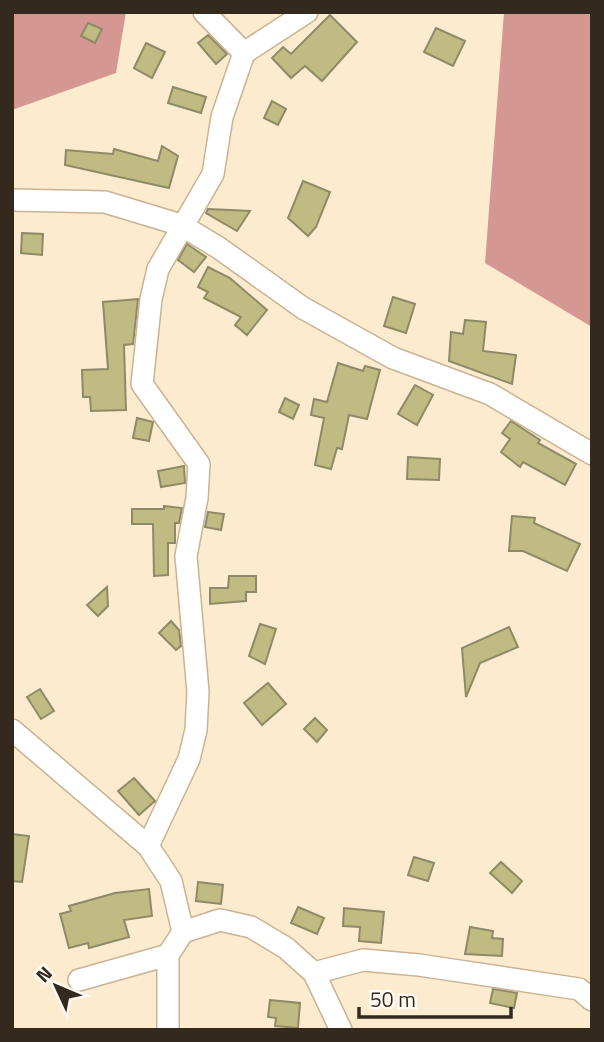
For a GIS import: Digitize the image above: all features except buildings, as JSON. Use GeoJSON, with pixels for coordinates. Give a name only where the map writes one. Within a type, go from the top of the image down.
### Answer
{"type":"FeatureCollection","features":[{"type":"Feature","properties":{"kind":"street"},"geometry":{"type":"LineString","coordinates":[[204,12],[244,53]]}},
{"type":"Feature","properties":{"kind":"street"},"geometry":{"type":"LineString","coordinates":[[148,846],[189,759],[196,730],[198,692],[186,556],[197,498],[198,464],[142,384],[154,285],[158,270],[181,225],[213,174],[222,117],[244,53],[307,12]]}},
{"type":"Feature","properties":{"kind":"street"},"geometry":{"type":"LineString","coordinates":[[12,200],[105,202],[181,225],[219,248],[303,308],[393,358],[490,394],[592,453]]}},
{"type":"Feature","properties":{"kind":"street"},"geometry":{"type":"LineString","coordinates":[[12,730],[148,846],[171,881],[183,932]]}},
{"type":"Feature","properties":{"kind":"street"},"geometry":{"type":"LineString","coordinates":[[168,1030],[168,955],[183,932],[220,920],[251,927],[286,948],[314,974],[341,1030]]}},
{"type":"Feature","properties":{"kind":"street"},"geometry":{"type":"LineString","coordinates":[[79,980],[168,955]]}},
{"type":"Feature","properties":{"kind":"street"},"geometry":{"type":"LineString","coordinates":[[314,974],[363,960],[419,965],[579,989],[592,1000]]}},
{"type":"Feature","properties":{"kind":"shaded area"},"geometry":{"type":"Polygon","coordinates":[[[12,12],[126,12],[116,73],[12,110],[12,12]]]}},
{"type":"Feature","properties":{"kind":"shaded area"},"geometry":{"type":"Polygon","coordinates":[[[504,12],[592,12],[592,327],[485,263],[504,12]]]}}]}
